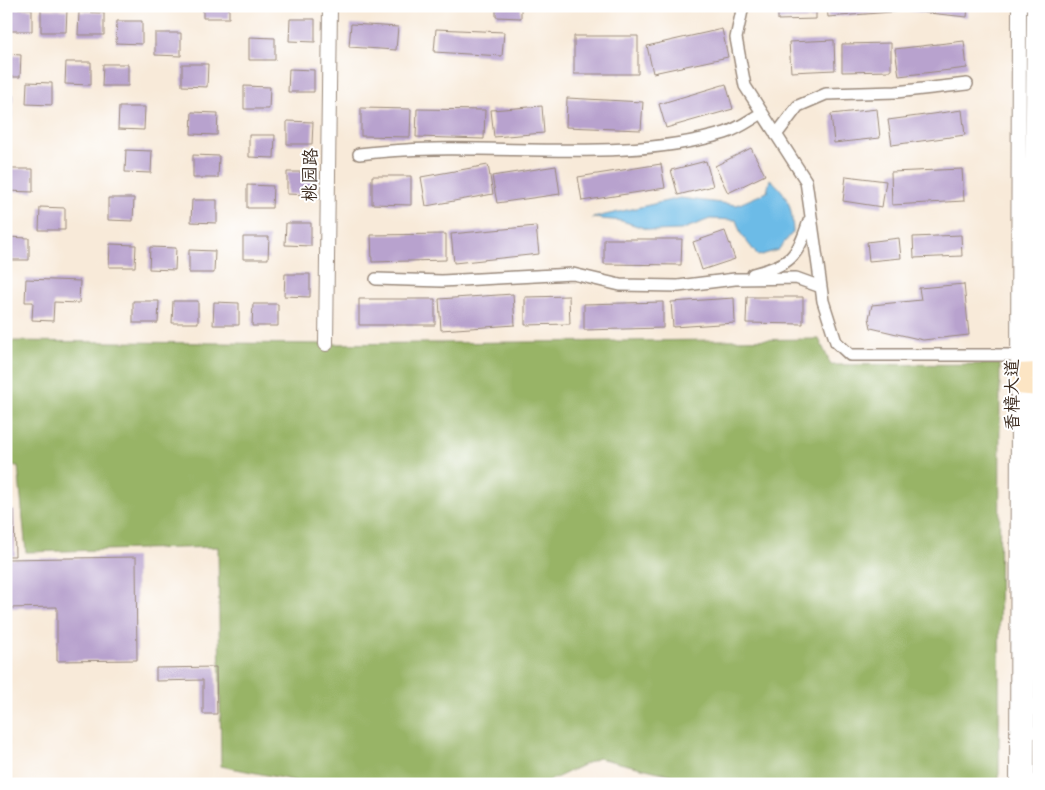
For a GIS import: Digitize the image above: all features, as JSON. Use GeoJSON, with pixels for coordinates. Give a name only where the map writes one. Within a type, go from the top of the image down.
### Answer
{"type":"FeatureCollection","features":[{"type":"Feature","properties":{"kind":"street","name":"桃园路"},"geometry":{"type":"LineString","coordinates":[[326,344],[330,6]]}},
{"type":"Feature","properties":{"kind":"street"},"geometry":{"type":"LineString","coordinates":[[744,6],[736,38],[745,86],[806,180],[821,287],[836,342],[850,355],[1024,355]]}},
{"type":"Feature","properties":{"kind":"street","name":"香樟大道"},"geometry":{"type":"LineString","coordinates":[[1019,6],[1024,355],[1029,379],[1033,732],[1027,784]]}},
{"type":"Feature","properties":{"kind":"street","name":"香樟大道"},"geometry":{"type":"LineString","coordinates":[[1024,355],[1034,6]]}},
{"type":"Feature","properties":{"kind":"street"},"geometry":{"type":"LineString","coordinates":[[776,135],[798,106],[826,94],[896,92],[967,84]]}},
{"type":"Feature","properties":{"kind":"street"},"geometry":{"type":"LineString","coordinates":[[359,154],[450,148],[601,150],[669,146],[727,132],[762,113]]}},
{"type":"Feature","properties":{"kind":"street"},"geometry":{"type":"LineString","coordinates":[[735,279],[779,267],[799,250],[810,216]]}},
{"type":"Feature","properties":{"kind":"street"},"geometry":{"type":"LineString","coordinates":[[376,279],[442,280],[573,274],[620,285],[678,286],[735,279],[796,278],[821,287]]}},
{"type":"Feature","properties":{"kind":"street","name":"香樟大道"},"geometry":{"type":"LineString","coordinates":[[1017,784],[1029,379]]}},
{"type":"Feature","properties":{"kind":"green space"},"geometry":{"type":"Polygon","coordinates":[[[819,339],[831,365],[1000,364],[999,784],[711,784],[598,758],[543,784],[303,784],[292,780],[221,766],[218,547],[26,552],[18,466],[6,466],[6,341],[326,344],[819,339]]]}},
{"type":"Feature","properties":{"kind":"water"},"geometry":{"type":"Polygon","coordinates":[[[770,179],[788,202],[792,216],[793,232],[778,250],[758,256],[741,234],[736,220],[710,219],[681,230],[653,231],[622,221],[592,218],[680,198],[737,205],[767,192],[770,179]]]}},
{"type":"Feature","properties":{"kind":"building"},"geometry":{"type":"Polygon","coordinates":[[[203,6],[229,6],[229,18],[203,18],[203,6]]]}},
{"type":"Feature","properties":{"kind":"building"},"geometry":{"type":"Polygon","coordinates":[[[496,6],[521,6],[521,18],[496,17],[496,6]]]}},
{"type":"Feature","properties":{"kind":"building"},"geometry":{"type":"Polygon","coordinates":[[[778,6],[816,6],[816,19],[778,20],[778,6]]]}},
{"type":"Feature","properties":{"kind":"building"},"geometry":{"type":"Polygon","coordinates":[[[827,6],[904,6],[904,11],[828,17],[827,6]]]}},
{"type":"Feature","properties":{"kind":"building"},"geometry":{"type":"Polygon","coordinates":[[[910,6],[968,6],[967,17],[909,11],[910,6]]]}},
{"type":"Feature","properties":{"kind":"building"},"geometry":{"type":"Polygon","coordinates":[[[7,8],[32,9],[32,31],[6,31],[7,8]]]}},
{"type":"Feature","properties":{"kind":"building"},"geometry":{"type":"Polygon","coordinates":[[[41,9],[67,10],[66,32],[41,32],[41,9]]]}},
{"type":"Feature","properties":{"kind":"building"},"geometry":{"type":"Polygon","coordinates":[[[79,12],[104,13],[104,35],[78,35],[79,12]]]}},
{"type":"Feature","properties":{"kind":"building"},"geometry":{"type":"Polygon","coordinates":[[[290,19],[315,19],[315,42],[289,41],[290,19]]]}},
{"type":"Feature","properties":{"kind":"building"},"geometry":{"type":"Polygon","coordinates":[[[117,21],[142,21],[142,44],[116,43],[117,21]]]}},
{"type":"Feature","properties":{"kind":"building"},"geometry":{"type":"Polygon","coordinates":[[[351,24],[398,27],[396,50],[349,47],[351,24]]]}},
{"type":"Feature","properties":{"kind":"building"},"geometry":{"type":"Polygon","coordinates":[[[436,29],[504,32],[502,56],[434,52],[436,29]]]}},
{"type":"Feature","properties":{"kind":"building"},"geometry":{"type":"Polygon","coordinates":[[[722,29],[728,57],[653,73],[647,46],[722,29]]]}},
{"type":"Feature","properties":{"kind":"building"},"geometry":{"type":"Polygon","coordinates":[[[155,33],[181,33],[181,56],[155,55],[155,33]]]}},
{"type":"Feature","properties":{"kind":"building"},"geometry":{"type":"Polygon","coordinates":[[[574,36],[638,36],[638,74],[574,74],[574,36]]]}},
{"type":"Feature","properties":{"kind":"building"},"geometry":{"type":"Polygon","coordinates":[[[249,37],[275,38],[275,60],[249,60],[249,37]]]}},
{"type":"Feature","properties":{"kind":"building"},"geometry":{"type":"Polygon","coordinates":[[[834,40],[835,70],[791,72],[789,42],[834,40]]]}},
{"type":"Feature","properties":{"kind":"building"},"geometry":{"type":"Polygon","coordinates":[[[964,41],[967,68],[899,76],[895,49],[964,41]]]}},
{"type":"Feature","properties":{"kind":"building"},"geometry":{"type":"Polygon","coordinates":[[[891,43],[891,71],[842,72],[842,44],[891,43]]]}},
{"type":"Feature","properties":{"kind":"building"},"geometry":{"type":"Polygon","coordinates":[[[6,54],[21,55],[20,77],[6,77],[6,54]]]}},
{"type":"Feature","properties":{"kind":"building"},"geometry":{"type":"Polygon","coordinates":[[[66,62],[91,62],[91,85],[65,84],[66,62]]]}},
{"type":"Feature","properties":{"kind":"building"},"geometry":{"type":"Polygon","coordinates":[[[103,64],[128,64],[128,86],[102,86],[103,64]]]}},
{"type":"Feature","properties":{"kind":"building"},"geometry":{"type":"Polygon","coordinates":[[[182,64],[208,64],[207,87],[182,86],[182,64]]]}},
{"type":"Feature","properties":{"kind":"building"},"geometry":{"type":"Polygon","coordinates":[[[289,69],[314,70],[314,92],[288,92],[289,69]]]}},
{"type":"Feature","properties":{"kind":"building"},"geometry":{"type":"Polygon","coordinates":[[[27,82],[52,83],[52,105],[26,104],[27,82]]]}},
{"type":"Feature","properties":{"kind":"building"},"geometry":{"type":"Polygon","coordinates":[[[726,84],[733,109],[666,128],[659,104],[726,84]]]}},
{"type":"Feature","properties":{"kind":"building"},"geometry":{"type":"Polygon","coordinates":[[[244,86],[270,87],[269,109],[244,109],[244,86]]]}},
{"type":"Feature","properties":{"kind":"building"},"geometry":{"type":"Polygon","coordinates":[[[6,95],[13,95],[12,118],[6,118],[6,95]]]}},
{"type":"Feature","properties":{"kind":"building"},"geometry":{"type":"Polygon","coordinates":[[[567,98],[643,102],[641,130],[566,127],[567,98]]]}},
{"type":"Feature","properties":{"kind":"building"},"geometry":{"type":"Polygon","coordinates":[[[542,106],[544,133],[494,137],[491,110],[542,106]]]}},
{"type":"Feature","properties":{"kind":"building"},"geometry":{"type":"Polygon","coordinates":[[[119,107],[145,107],[144,130],[118,129],[119,107]]]}},
{"type":"Feature","properties":{"kind":"building"},"geometry":{"type":"Polygon","coordinates":[[[361,108],[411,109],[410,137],[361,136],[361,108]]]}},
{"type":"Feature","properties":{"kind":"building"},"geometry":{"type":"Polygon","coordinates":[[[417,109],[485,110],[484,139],[416,137],[417,109]]]}},
{"type":"Feature","properties":{"kind":"building"},"geometry":{"type":"Polygon","coordinates":[[[877,109],[880,138],[834,143],[831,114],[877,109]]]}},
{"type":"Feature","properties":{"kind":"building"},"geometry":{"type":"Polygon","coordinates":[[[962,110],[965,135],[892,145],[888,120],[962,110]]]}},
{"type":"Feature","properties":{"kind":"building"},"geometry":{"type":"Polygon","coordinates":[[[192,112],[218,113],[217,135],[191,134],[192,112]]]}},
{"type":"Feature","properties":{"kind":"building"},"geometry":{"type":"Polygon","coordinates":[[[287,121],[313,122],[312,144],[287,144],[287,121]]]}},
{"type":"Feature","properties":{"kind":"building"},"geometry":{"type":"Polygon","coordinates":[[[249,135],[275,135],[274,158],[249,157],[249,135]]]}},
{"type":"Feature","properties":{"kind":"building"},"geometry":{"type":"Polygon","coordinates":[[[751,148],[765,175],[728,193],[715,166],[751,148]]]}},
{"type":"Feature","properties":{"kind":"building"},"geometry":{"type":"Polygon","coordinates":[[[126,150],[152,151],[151,173],[125,172],[126,150]]]}},
{"type":"Feature","properties":{"kind":"building"},"geometry":{"type":"Polygon","coordinates":[[[193,155],[219,156],[218,178],[193,178],[193,155]]]}},
{"type":"Feature","properties":{"kind":"building"},"geometry":{"type":"Polygon","coordinates":[[[706,161],[713,186],[678,195],[671,170],[706,161]]]}},
{"type":"Feature","properties":{"kind":"building"},"geometry":{"type":"Polygon","coordinates":[[[661,164],[665,188],[582,201],[578,177],[661,164]]]}},
{"type":"Feature","properties":{"kind":"building"},"geometry":{"type":"Polygon","coordinates":[[[488,165],[493,194],[426,206],[421,177],[488,165]]]}},
{"type":"Feature","properties":{"kind":"building"},"geometry":{"type":"Polygon","coordinates":[[[556,166],[560,194],[497,203],[492,176],[556,166]]]}},
{"type":"Feature","properties":{"kind":"building"},"geometry":{"type":"Polygon","coordinates":[[[7,169],[33,169],[33,192],[7,191],[7,169]]]}},
{"type":"Feature","properties":{"kind":"building"},"geometry":{"type":"Polygon","coordinates":[[[962,169],[964,201],[892,205],[891,172],[962,169]]]}},
{"type":"Feature","properties":{"kind":"building"},"geometry":{"type":"Polygon","coordinates":[[[287,172],[313,172],[312,195],[287,194],[287,172]]]}},
{"type":"Feature","properties":{"kind":"building"},"geometry":{"type":"Polygon","coordinates":[[[372,176],[411,176],[411,205],[372,204],[372,176]]]}},
{"type":"Feature","properties":{"kind":"building"},"geometry":{"type":"Polygon","coordinates":[[[846,176],[886,181],[882,207],[843,201],[846,176]]]}},
{"type":"Feature","properties":{"kind":"building"},"geometry":{"type":"Polygon","coordinates":[[[247,185],[273,186],[272,208],[247,208],[247,185]]]}},
{"type":"Feature","properties":{"kind":"building"},"geometry":{"type":"Polygon","coordinates":[[[108,198],[134,198],[133,221],[108,220],[108,198]]]}},
{"type":"Feature","properties":{"kind":"building"},"geometry":{"type":"Polygon","coordinates":[[[192,200],[217,200],[217,223],[191,222],[192,200]]]}},
{"type":"Feature","properties":{"kind":"building"},"geometry":{"type":"Polygon","coordinates":[[[40,207],[65,208],[65,230],[39,230],[40,207]]]}},
{"type":"Feature","properties":{"kind":"building"},"geometry":{"type":"Polygon","coordinates":[[[286,223],[311,223],[311,246],[285,245],[286,223]]]}},
{"type":"Feature","properties":{"kind":"building"},"geometry":{"type":"Polygon","coordinates":[[[536,226],[539,254],[454,263],[451,234],[536,226]]]}},
{"type":"Feature","properties":{"kind":"building"},"geometry":{"type":"Polygon","coordinates":[[[725,231],[735,259],[702,270],[693,242],[725,231]]]}},
{"type":"Feature","properties":{"kind":"building"},"geometry":{"type":"Polygon","coordinates":[[[446,234],[446,260],[372,262],[371,235],[446,234]]]}},
{"type":"Feature","properties":{"kind":"building"},"geometry":{"type":"Polygon","coordinates":[[[961,235],[962,256],[914,258],[913,237],[961,235]]]}},
{"type":"Feature","properties":{"kind":"building"},"geometry":{"type":"Polygon","coordinates":[[[6,237],[29,238],[29,260],[6,260],[6,237]]]}},
{"type":"Feature","properties":{"kind":"building"},"geometry":{"type":"Polygon","coordinates":[[[243,237],[269,237],[268,259],[243,259],[243,237]]]}},
{"type":"Feature","properties":{"kind":"building"},"geometry":{"type":"Polygon","coordinates":[[[899,238],[901,258],[869,261],[867,242],[899,238]]]}},
{"type":"Feature","properties":{"kind":"building"},"geometry":{"type":"Polygon","coordinates":[[[604,239],[682,239],[681,265],[604,264],[604,239]]]}},
{"type":"Feature","properties":{"kind":"building"},"geometry":{"type":"Polygon","coordinates":[[[110,244],[136,245],[135,267],[109,267],[110,244]]]}},
{"type":"Feature","properties":{"kind":"building"},"geometry":{"type":"Polygon","coordinates":[[[150,247],[176,248],[175,270],[149,269],[150,247]]]}},
{"type":"Feature","properties":{"kind":"building"},"geometry":{"type":"Polygon","coordinates":[[[189,250],[215,251],[214,273],[189,273],[189,250]]]}},
{"type":"Feature","properties":{"kind":"building"},"geometry":{"type":"Polygon","coordinates":[[[285,274],[310,274],[310,297],[284,296],[285,274]]]}},
{"type":"Feature","properties":{"kind":"building"},"geometry":{"type":"Polygon","coordinates":[[[26,279],[80,281],[79,303],[54,302],[53,321],[32,320],[33,302],[25,302],[26,279]]]}},
{"type":"Feature","properties":{"kind":"building"},"geometry":{"type":"Polygon","coordinates":[[[964,284],[969,335],[923,340],[871,328],[869,318],[872,305],[921,300],[919,288],[964,284]]]}},
{"type":"Feature","properties":{"kind":"building"},"geometry":{"type":"Polygon","coordinates":[[[513,294],[515,325],[441,330],[439,299],[513,294]]]}},
{"type":"Feature","properties":{"kind":"building"},"geometry":{"type":"Polygon","coordinates":[[[569,296],[570,324],[525,325],[525,297],[569,296]]]}},
{"type":"Feature","properties":{"kind":"building"},"geometry":{"type":"Polygon","coordinates":[[[747,297],[803,297],[803,324],[746,323],[747,297]]]}},
{"type":"Feature","properties":{"kind":"building"},"geometry":{"type":"Polygon","coordinates":[[[734,298],[735,323],[673,327],[671,302],[734,298]]]}},
{"type":"Feature","properties":{"kind":"building"},"geometry":{"type":"Polygon","coordinates":[[[359,299],[435,299],[435,325],[359,325],[359,299]]]}},
{"type":"Feature","properties":{"kind":"building"},"geometry":{"type":"Polygon","coordinates":[[[133,301],[159,301],[158,323],[133,323],[133,301]]]}},
{"type":"Feature","properties":{"kind":"building"},"geometry":{"type":"Polygon","coordinates":[[[173,301],[198,301],[198,323],[172,323],[173,301]]]}},
{"type":"Feature","properties":{"kind":"building"},"geometry":{"type":"Polygon","coordinates":[[[214,302],[239,303],[239,325],[213,325],[214,302]]]}},
{"type":"Feature","properties":{"kind":"building"},"geometry":{"type":"Polygon","coordinates":[[[663,302],[663,328],[584,330],[584,304],[663,302]]]}},
{"type":"Feature","properties":{"kind":"building"},"geometry":{"type":"Polygon","coordinates":[[[253,304],[278,304],[278,326],[252,326],[253,304]]]}},
{"type":"Feature","properties":{"kind":"building"},"geometry":{"type":"Polygon","coordinates":[[[6,510],[14,510],[15,556],[6,556],[6,510]]]}},
{"type":"Feature","properties":{"kind":"building"},"geometry":{"type":"Polygon","coordinates":[[[136,557],[137,660],[57,661],[57,607],[6,608],[6,559],[136,557]]]}},
{"type":"Feature","properties":{"kind":"building"},"geometry":{"type":"Polygon","coordinates":[[[216,667],[217,714],[203,714],[203,680],[156,681],[156,668],[216,667]]]}}]}
